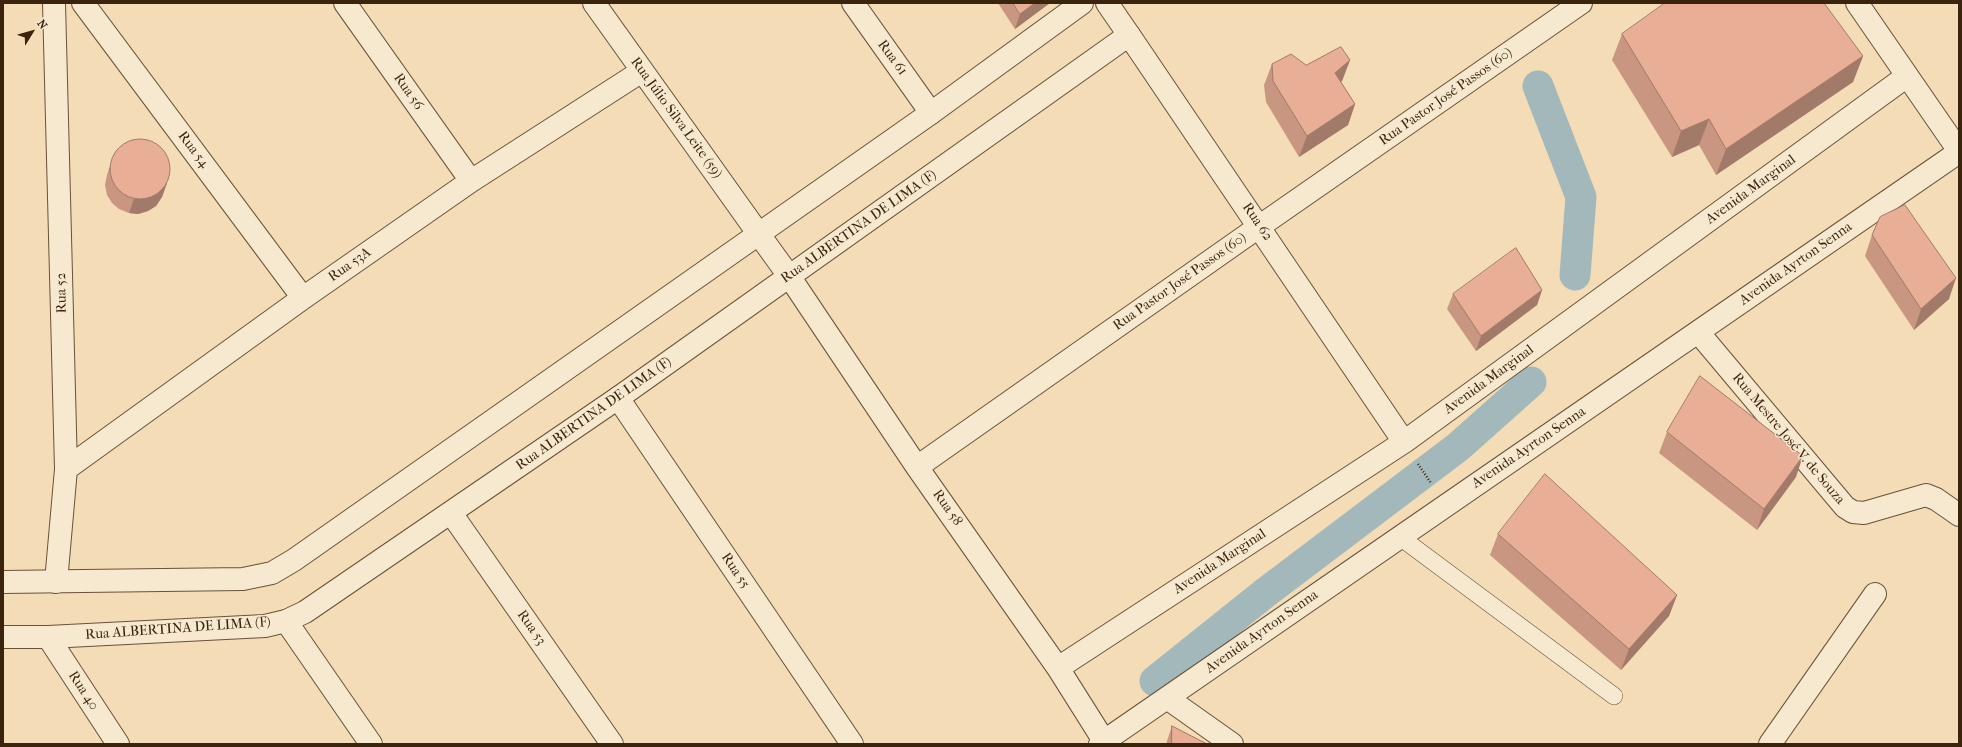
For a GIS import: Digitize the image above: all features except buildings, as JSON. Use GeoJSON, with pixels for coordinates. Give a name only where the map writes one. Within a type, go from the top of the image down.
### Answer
{"type":"FeatureCollection","features":[{"type":"Feature","properties":{"kind":"street","name":"Rua 52"},"geometry":{"type":"LineString","coordinates":[[54,3],[66,469],[56,582]]}},
{"type":"Feature","properties":{"kind":"street","name":"Rua 54"},"geometry":{"type":"LineString","coordinates":[[83,3],[303,298]]}},
{"type":"Feature","properties":{"kind":"street","name":"Rua 56"},"geometry":{"type":"LineString","coordinates":[[345,3],[470,181]]}},
{"type":"Feature","properties":{"kind":"street","name":"Rua Júlio Silva Leite (59)"},"geometry":{"type":"LineString","coordinates":[[594,3],[789,276]]}},
{"type":"Feature","properties":{"kind":"street","name":"Rua 61"},"geometry":{"type":"LineString","coordinates":[[853,3],[931,113]]}},
{"type":"Feature","properties":{"kind":"street"},"geometry":{"type":"LineString","coordinates":[[3,582],[243,579],[272,573],[294,560],[931,113],[1082,3]]}},
{"type":"Feature","properties":{"kind":"street","name":"Rua 62"},"geometry":{"type":"LineString","coordinates":[[1107,3],[1260,226],[1410,450]]}},
{"type":"Feature","properties":{"kind":"street","name":"Rua Pastor José Passos (60)"},"geometry":{"type":"LineString","coordinates":[[918,467],[1260,226],[1582,3]]}},
{"type":"Feature","properties":{"kind":"street"},"geometry":{"type":"LineString","coordinates":[[1857,3],[1959,151]]}},
{"type":"Feature","properties":{"kind":"street","name":"Rua ALBERTINA DE LIMA (F)"},"geometry":{"type":"LineString","coordinates":[[3,638],[265,626],[286,621],[305,612],[618,398],[1129,36]]}},
{"type":"Feature","properties":{"kind":"street","name":"Rua 53A"},"geometry":{"type":"LineString","coordinates":[[66,469],[303,298],[470,181],[642,71]]}},
{"type":"Feature","properties":{"kind":"street","name":"Avenida Marginal"},"geometry":{"type":"LineString","coordinates":[[1058,668],[1410,450],[1907,76]]}},
{"type":"Feature","properties":{"kind":"street","name":"Avenida Ayrton Senna"},"geometry":{"type":"LineString","coordinates":[[1102,742],[1168,698],[1959,151]]}},
{"type":"Feature","properties":{"kind":"street","name":"Rua 58"},"geometry":{"type":"LineString","coordinates":[[789,276],[918,467],[1058,668],[1102,742]]}},
{"type":"Feature","properties":{"kind":"street","name":"Rua Mestre José V. de Souza"},"geometry":{"type":"LineString","coordinates":[[1698,332],[1845,507],[1853,512],[1864,512],[1926,495],[1936,499],[1959,515]]}},
{"type":"Feature","properties":{"kind":"street","name":"Rua 55"},"geometry":{"type":"LineString","coordinates":[[618,398],[852,744]]}},
{"type":"Feature","properties":{"kind":"street","name":"Rua 53"},"geometry":{"type":"LineString","coordinates":[[451,513],[612,744]]}},
{"type":"Feature","properties":{"kind":"street"},"geometry":{"type":"LineString","coordinates":[[1770,744],[1875,594]]}},
{"type":"Feature","properties":{"kind":"street"},"geometry":{"type":"LineString","coordinates":[[286,621],[371,744]]}},
{"type":"Feature","properties":{"kind":"street","name":"Rua 40"},"geometry":{"type":"LineString","coordinates":[[48,637],[118,744]]}},
{"type":"Feature","properties":{"kind":"street"},"geometry":{"type":"LineString","coordinates":[[1168,698],[1232,744]]}},
{"type":"Feature","properties":{"kind":"lane"},"geometry":{"type":"LineString","coordinates":[[1400,537],[1614,696]]}},
{"type":"Feature","properties":{"kind":"path"},"geometry":{"type":"LineString","coordinates":[[1410,450],[1434,489]]}},
{"type":"Feature","properties":{"kind":"waterway"},"geometry":{"type":"LineString","coordinates":[[1538,86],[1581,197],[1575,275]]}},
{"type":"Feature","properties":{"kind":"waterway"},"geometry":{"type":"LineString","coordinates":[[1155,681],[1265,593],[1458,447],[1531,382]]}}]}
